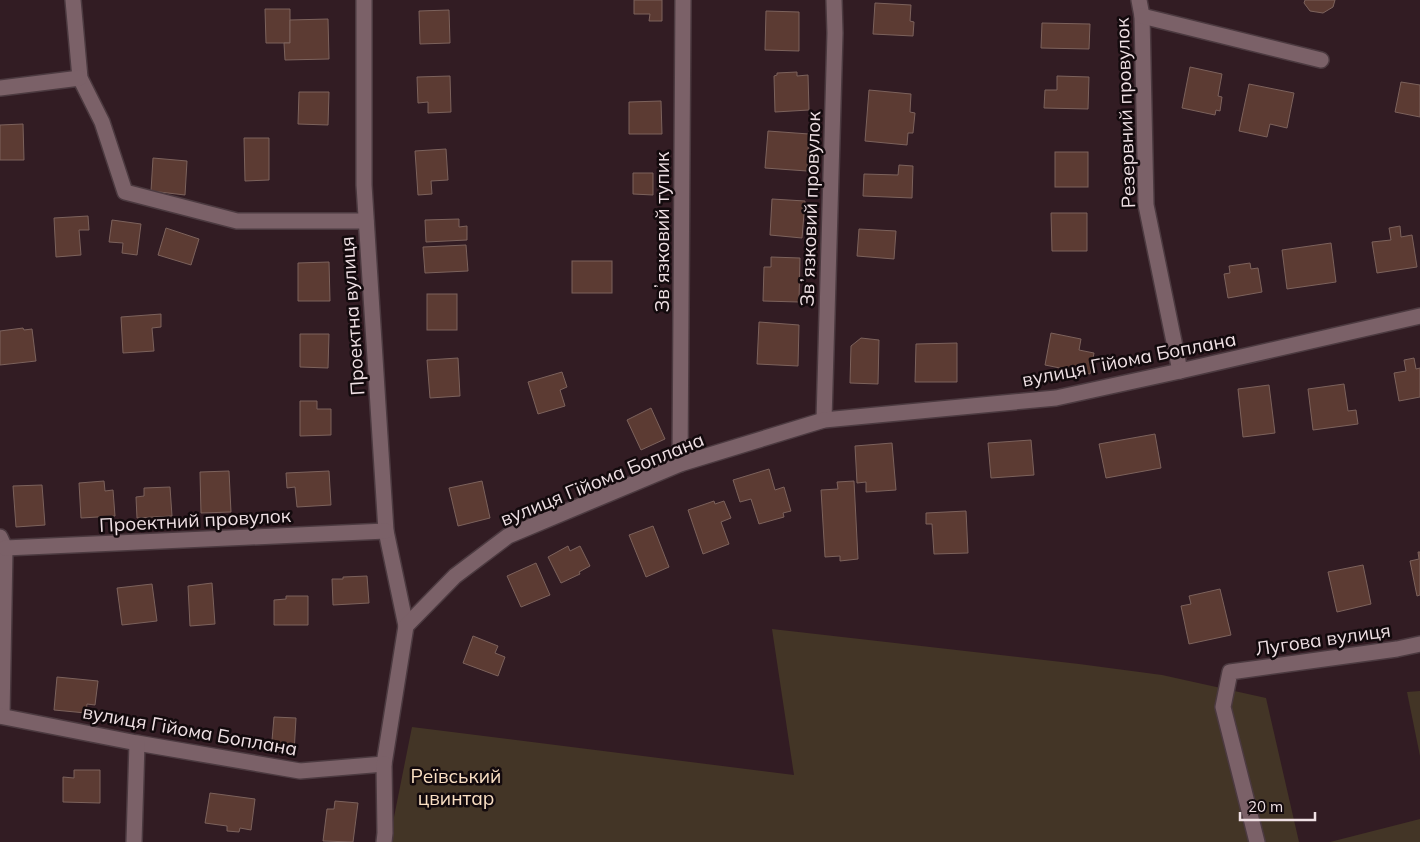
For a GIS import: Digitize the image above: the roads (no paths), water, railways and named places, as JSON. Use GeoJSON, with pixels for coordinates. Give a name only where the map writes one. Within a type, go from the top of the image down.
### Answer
{"type":"FeatureCollection","features":[{"type":"Feature","properties":{"kind":"street"},"geometry":{"type":"LineString","coordinates":[[73,0],[80,78],[102,122],[125,192],[237,221],[366,221]]}},
{"type":"Feature","properties":{"kind":"street","name":"Проектна вулиця"},"geometry":{"type":"LineString","coordinates":[[364,0],[364,185],[386,531],[406,626]]}},
{"type":"Feature","properties":{"kind":"street","name":"Звʼязковий тупик"},"geometry":{"type":"LineString","coordinates":[[680,464],[683,0]]}},
{"type":"Feature","properties":{"kind":"street","name":"Звʼязковий провулок"},"geometry":{"type":"LineString","coordinates":[[824,420],[835,33],[834,0]]}},
{"type":"Feature","properties":{"kind":"street","name":"Резервний провулок"},"geometry":{"type":"LineString","coordinates":[[1140,0],[1142,16],[1146,205],[1180,371]]}},
{"type":"Feature","properties":{"kind":"street"},"geometry":{"type":"LineString","coordinates":[[1142,16],[1320,60]]}},
{"type":"Feature","properties":{"kind":"street"},"geometry":{"type":"LineString","coordinates":[[0,88],[80,78]]}},
{"type":"Feature","properties":{"kind":"street","name":"вулиця Гійома Боплана"},"geometry":{"type":"LineString","coordinates":[[406,626],[455,576],[508,536],[680,464],[824,420],[1056,398],[1420,316]]}},
{"type":"Feature","properties":{"kind":"street","name":"Проектний провулок"},"geometry":{"type":"LineString","coordinates":[[3,543],[386,531]]}},
{"type":"Feature","properties":{"kind":"street"},"geometry":{"type":"LineString","coordinates":[[1,716],[3,543]]}},
{"type":"Feature","properties":{"kind":"street"},"geometry":{"type":"LineString","coordinates":[[384,842],[384,764],[406,626]]}},
{"type":"Feature","properties":{"kind":"street","name":"Лугова вулиця"},"geometry":{"type":"LineString","coordinates":[[1257,842],[1223,707],[1230,672],[1397,650],[1420,644]]}},
{"type":"Feature","properties":{"kind":"street","name":"вулиця Гійома Боплана"},"geometry":{"type":"LineString","coordinates":[[1,716],[300,771],[384,764]]}},
{"type":"Feature","properties":{"kind":"street"},"geometry":{"type":"LineString","coordinates":[[134,842],[136,742]]}},
{"type":"Feature","properties":{"kind":"park label","name":"Реївський цвинтар"},"geometry":{"type":"Point","coordinates":[456,787]}}]}
